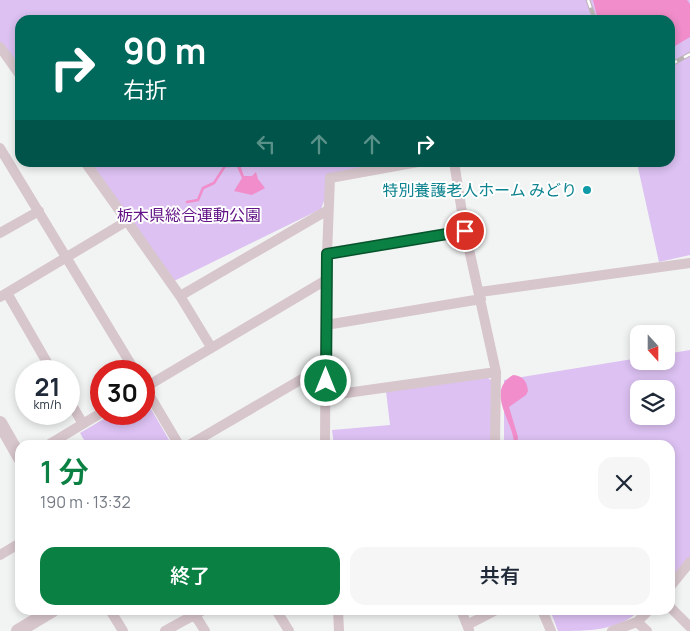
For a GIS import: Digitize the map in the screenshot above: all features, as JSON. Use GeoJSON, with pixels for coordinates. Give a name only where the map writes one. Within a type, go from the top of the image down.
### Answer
{"type":"FeatureCollection","features":[{"type":"Feature","properties":{"kind":"street"},"geometry":{"type":"LineString","coordinates":[[0,47],[15,68]]}},
{"type":"Feature","properties":{"kind":"street"},"geometry":{"type":"LineString","coordinates":[[0,148],[68,257],[129,360]]}},
{"type":"Feature","properties":{"kind":"street"},"geometry":{"type":"LineString","coordinates":[[89,167],[180,296],[211,347]]}},
{"type":"Feature","properties":{"kind":"street"},"geometry":{"type":"LineString","coordinates":[[325,440],[326,280],[330,178],[390,167]]}},
{"type":"Feature","properties":{"kind":"street"},"geometry":{"type":"LineString","coordinates":[[455,167],[465,231],[496,372],[495,440]]}},
{"type":"Feature","properties":{"kind":"street"},"geometry":{"type":"LineString","coordinates":[[180,296],[328,210]]}},
{"type":"Feature","properties":{"kind":"street"},"geometry":{"type":"LineString","coordinates":[[0,233],[38,211]]}},
{"type":"Feature","properties":{"kind":"street"},"geometry":{"type":"LineString","coordinates":[[45,360],[3,295],[127,221]]}},
{"type":"Feature","properties":{"kind":"street"},"geometry":{"type":"LineString","coordinates":[[327,254],[465,231]]}},
{"type":"Feature","properties":{"kind":"street"},"geometry":{"type":"LineString","coordinates":[[326,325],[480,296],[690,263]]}},
{"type":"Feature","properties":{"kind":"street"},"geometry":{"type":"LineString","coordinates":[[155,380],[326,280]]}},
{"type":"Feature","properties":{"kind":"street"},"geometry":{"type":"LineString","coordinates":[[198,440],[326,365]]}},
{"type":"Feature","properties":{"kind":"street"},"geometry":{"type":"LineString","coordinates":[[325,396],[496,372]]}},
{"type":"Feature","properties":{"kind":"street"},"geometry":{"type":"LineString","coordinates":[[155,406],[175,440]]}},
{"type":"Feature","properties":{"kind":"street"},"geometry":{"type":"LineString","coordinates":[[80,419],[83,424]]}},
{"type":"Feature","properties":{"kind":"street"},"geometry":{"type":"LineString","coordinates":[[56,440],[90,420]]}},
{"type":"Feature","properties":{"kind":"street"},"geometry":{"type":"LineString","coordinates":[[0,423],[15,449]]}},
{"type":"Feature","properties":{"kind":"street"},"geometry":{"type":"LineString","coordinates":[[0,555],[15,546]]}},
{"type":"Feature","properties":{"kind":"street"},"geometry":{"type":"LineString","coordinates":[[675,581],[690,562]]}},
{"type":"Feature","properties":{"kind":"street"},"geometry":{"type":"LineString","coordinates":[[675,612],[690,627]]}},
{"type":"Feature","properties":{"kind":"street"},"geometry":{"type":"LineString","coordinates":[[18,631],[45,615]]}},
{"type":"Feature","properties":{"kind":"street"},"geometry":{"type":"LineString","coordinates":[[113,615],[123,631]]}},
{"type":"Feature","properties":{"kind":"street"},"geometry":{"type":"LineString","coordinates":[[165,631],[194,615]]}},
{"type":"Feature","properties":{"kind":"street"},"geometry":{"type":"LineString","coordinates":[[200,615],[205,631]]}},
{"type":"Feature","properties":{"kind":"street"},"geometry":{"type":"LineString","coordinates":[[279,615],[289,631]]}},
{"type":"Feature","properties":{"kind":"street"},"geometry":{"type":"LineString","coordinates":[[338,615],[340,631]]}},
{"type":"Feature","properties":{"kind":"street"},"geometry":{"type":"LineString","coordinates":[[463,615],[468,628],[488,615]]}},
{"type":"Feature","properties":{"kind":"street"},"geometry":{"type":"LineString","coordinates":[[544,615],[551,631]]}},
{"type":"Feature","properties":{"kind":"street"},"geometry":{"type":"LineString","coordinates":[[612,631],[637,622],[644,615]]}},
{"type":"Feature","properties":{"kind":"street"},"geometry":{"type":"LineString","coordinates":[[637,622],[646,631]]}},
{"type":"Feature","properties":{"kind":"green space"},"geometry":{"type":"Polygon","coordinates":[[[0,0],[690,0],[690,255],[659,262],[638,167],[675,167],[675,15],[15,15],[15,67],[0,48],[0,0]]]}},
{"type":"Feature","properties":{"kind":"green space","name":"栃木県総合運動公園"},"geometry":{"type":"Polygon","coordinates":[[[92,167],[394,167],[333,177],[321,209],[172,282],[92,167]]]}},
{"type":"Feature","properties":{"kind":"green space"},"geometry":{"type":"Polygon","coordinates":[[[690,350],[690,560],[675,575],[675,440],[504,440],[504,380],[630,359],[630,370],[675,370],[675,352],[690,350]]]}},
{"type":"Feature","properties":{"kind":"green space"},"geometry":{"type":"Polygon","coordinates":[[[485,376],[491,380],[491,440],[333,440],[332,430],[390,425],[386,391],[485,376]]]}},
{"type":"Feature","properties":{"kind":"green space"},"geometry":{"type":"Polygon","coordinates":[[[155,416],[169,440],[84,440],[80,433],[93,425],[155,425],[155,416]]]}},
{"type":"Feature","properties":{"kind":"green space"},"geometry":{"type":"Polygon","coordinates":[[[552,615],[634,615],[612,626],[591,630],[558,631],[552,615]]]}},
{"type":"Feature","properties":{"kind":"shaded area"},"geometry":{"type":"Polygon","coordinates":[[[593,0],[687,0],[690,4],[690,37],[675,46],[675,15],[597,15],[593,0]]]}},
{"type":"Feature","properties":{"kind":"shaded area"},"geometry":{"type":"Polygon","coordinates":[[[237,167],[241,167],[244,176],[252,176],[256,172],[258,179],[265,188],[252,195],[234,191],[242,178],[237,167]]]}},
{"type":"Feature","properties":{"kind":"shaded area"},"geometry":{"type":"Polygon","coordinates":[[[513,375],[524,380],[527,384],[528,391],[526,395],[509,407],[518,440],[513,440],[501,399],[501,390],[505,382],[513,375]]]}},
{"type":"Feature","properties":{"kind":"waterway"},"geometry":{"type":"LineString","coordinates":[[187,202],[198,200],[203,188],[214,183],[224,167]]}},
{"type":"Feature","properties":{"kind":"railway"},"geometry":{"type":"LineString","coordinates":[[588,0],[593,15]]}},
{"type":"Feature","properties":{"kind":"railway"},"geometry":{"type":"LineString","coordinates":[[675,62],[690,54]]}},
{"type":"Feature","properties":{"kind":"place","name":"特別養護老人ホーム みどり"},"geometry":{"type":"Point","coordinates":[587,190]}},
{"type":"Feature","properties":{"kind":"route"},"geometry":{"type":"LineString","coordinates":[[326,381],[327,254],[465,231]]}}]}
